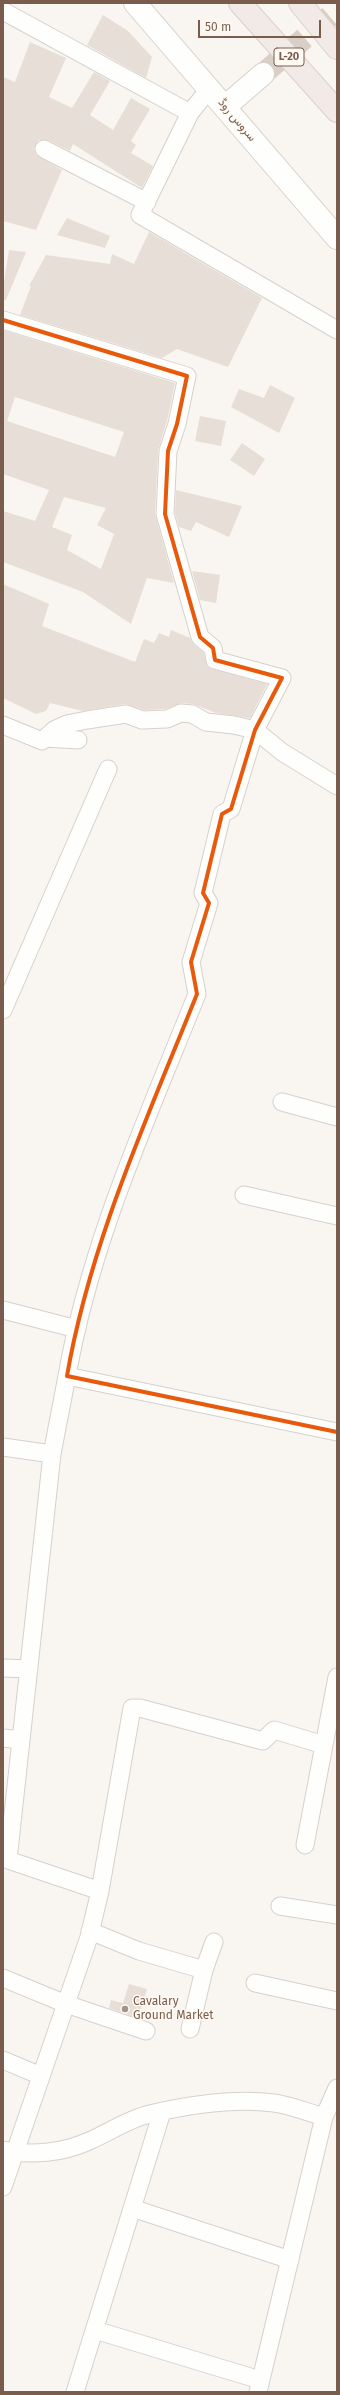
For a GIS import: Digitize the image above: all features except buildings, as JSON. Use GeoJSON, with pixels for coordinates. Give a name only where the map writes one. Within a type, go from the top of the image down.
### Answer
{"type":"FeatureCollection","features":[{"type":"Feature","properties":{"kind":"highway","name":"L-20"},"geometry":{"type":"LineString","coordinates":[[240,3],[337,111]]}},
{"type":"Feature","properties":{"kind":"highway"},"geometry":{"type":"LineString","coordinates":[[300,3],[337,48]]}},
{"type":"Feature","properties":{"kind":"street"},"geometry":{"type":"LineString","coordinates":[[3,8],[9,3]]}},
{"type":"Feature","properties":{"kind":"street","name":"سروس روڈ"},"geometry":{"type":"LineString","coordinates":[[135,3],[226,106],[337,238]]}},
{"type":"Feature","properties":{"kind":"street"},"geometry":{"type":"LineString","coordinates":[[3,12],[190,113]]}},
{"type":"Feature","properties":{"kind":"street"},"geometry":{"type":"LineString","coordinates":[[226,106],[263,74]]}},
{"type":"Feature","properties":{"kind":"street"},"geometry":{"type":"LineString","coordinates":[[210,88],[190,113],[140,215],[337,330]]}},
{"type":"Feature","properties":{"kind":"street"},"geometry":{"type":"LineString","coordinates":[[44,149],[147,202]]}},
{"type":"Feature","properties":{"kind":"street"},"geometry":{"type":"LineString","coordinates":[[3,320],[187,376],[177,424],[168,451],[165,514],[200,637],[213,648],[215,660],[282,678],[255,730],[231,809],[222,814],[203,893],[209,903],[191,962],[197,994],[115,1200],[77,1330],[52,1454],[21,1740],[8,1816],[6,1859],[100,1891]]}},
{"type":"Feature","properties":{"kind":"street"},"geometry":{"type":"LineString","coordinates":[[3,725],[42,741],[54,730],[67,724],[126,714],[142,720],[167,719],[181,713],[192,714],[206,722],[234,725],[255,730],[282,752],[337,786]]}},
{"type":"Feature","properties":{"kind":"street"},"geometry":{"type":"LineString","coordinates":[[45,738],[78,740]]}},
{"type":"Feature","properties":{"kind":"street"},"geometry":{"type":"LineString","coordinates":[[3,1010],[108,769]]}},
{"type":"Feature","properties":{"kind":"street"},"geometry":{"type":"LineString","coordinates":[[282,1102],[337,1117]]}},
{"type":"Feature","properties":{"kind":"street"},"geometry":{"type":"LineString","coordinates":[[244,1195],[337,1216]]}},
{"type":"Feature","properties":{"kind":"street"},"geometry":{"type":"LineString","coordinates":[[3,1310],[77,1330]]}},
{"type":"Feature","properties":{"kind":"street"},"geometry":{"type":"LineString","coordinates":[[67,1376],[337,1432]]}},
{"type":"Feature","properties":{"kind":"street"},"geometry":{"type":"LineString","coordinates":[[3,1447],[52,1454]]}},
{"type":"Feature","properties":{"kind":"street"},"geometry":{"type":"LineString","coordinates":[[3,1668],[29,1669]]}},
{"type":"Feature","properties":{"kind":"street"},"geometry":{"type":"LineString","coordinates":[[304,1845],[337,1677]]}},
{"type":"Feature","properties":{"kind":"street"},"geometry":{"type":"LineString","coordinates":[[3,2187],[8,2151],[41,2076],[90,1931],[100,1891],[132,1708],[140,1708],[263,1741],[274,1730],[324,1745]]}},
{"type":"Feature","properties":{"kind":"street"},"geometry":{"type":"LineString","coordinates":[[3,1738],[21,1740]]}},
{"type":"Feature","properties":{"kind":"street"},"geometry":{"type":"LineString","coordinates":[[280,1906],[337,1915]]}},
{"type":"Feature","properties":{"kind":"street"},"geometry":{"type":"LineString","coordinates":[[90,1931],[139,1951],[204,1970]]}},
{"type":"Feature","properties":{"kind":"street"},"geometry":{"type":"LineString","coordinates":[[190,2029],[204,1970],[214,1942]]}},
{"type":"Feature","properties":{"kind":"street"},"geometry":{"type":"LineString","coordinates":[[3,1978],[66,2004],[146,2032]]}},
{"type":"Feature","properties":{"kind":"street"},"geometry":{"type":"LineString","coordinates":[[255,1982],[337,2001]]}},
{"type":"Feature","properties":{"kind":"street"},"geometry":{"type":"LineString","coordinates":[[3,2060],[41,2076]]}},
{"type":"Feature","properties":{"kind":"street"},"geometry":{"type":"LineString","coordinates":[[95,2330],[259,2386],[324,2117],[337,2088]]}},
{"type":"Feature","properties":{"kind":"street"},"geometry":{"type":"LineString","coordinates":[[8,2151],[22,2154],[49,2152],[88,2142],[128,2122],[162,2112],[224,2102],[274,2103],[324,2117]]}},
{"type":"Feature","properties":{"kind":"street"},"geometry":{"type":"LineString","coordinates":[[75,2392],[162,2112]]}},
{"type":"Feature","properties":{"kind":"street"},"geometry":{"type":"LineString","coordinates":[[132,2208],[290,2260]]}},
{"type":"Feature","properties":{"kind":"tunnel"},"geometry":{"type":"LineString","coordinates":[[263,74],[337,10]]}},
{"type":"Feature","properties":{"kind":"cycle path"},"geometry":{"type":"LineString","coordinates":[[3,320],[187,376],[177,424],[168,451],[165,514],[200,637],[213,648],[215,660],[282,678],[255,730],[231,809],[222,814],[203,893],[209,903],[191,962],[197,994],[140,1135],[105,1230],[77,1327],[67,1376],[337,1432]]}},
{"type":"Feature","properties":{"kind":"place","name":"Cavalary Ground Market"},"geometry":{"type":"Point","coordinates":[125,2009]}}]}
